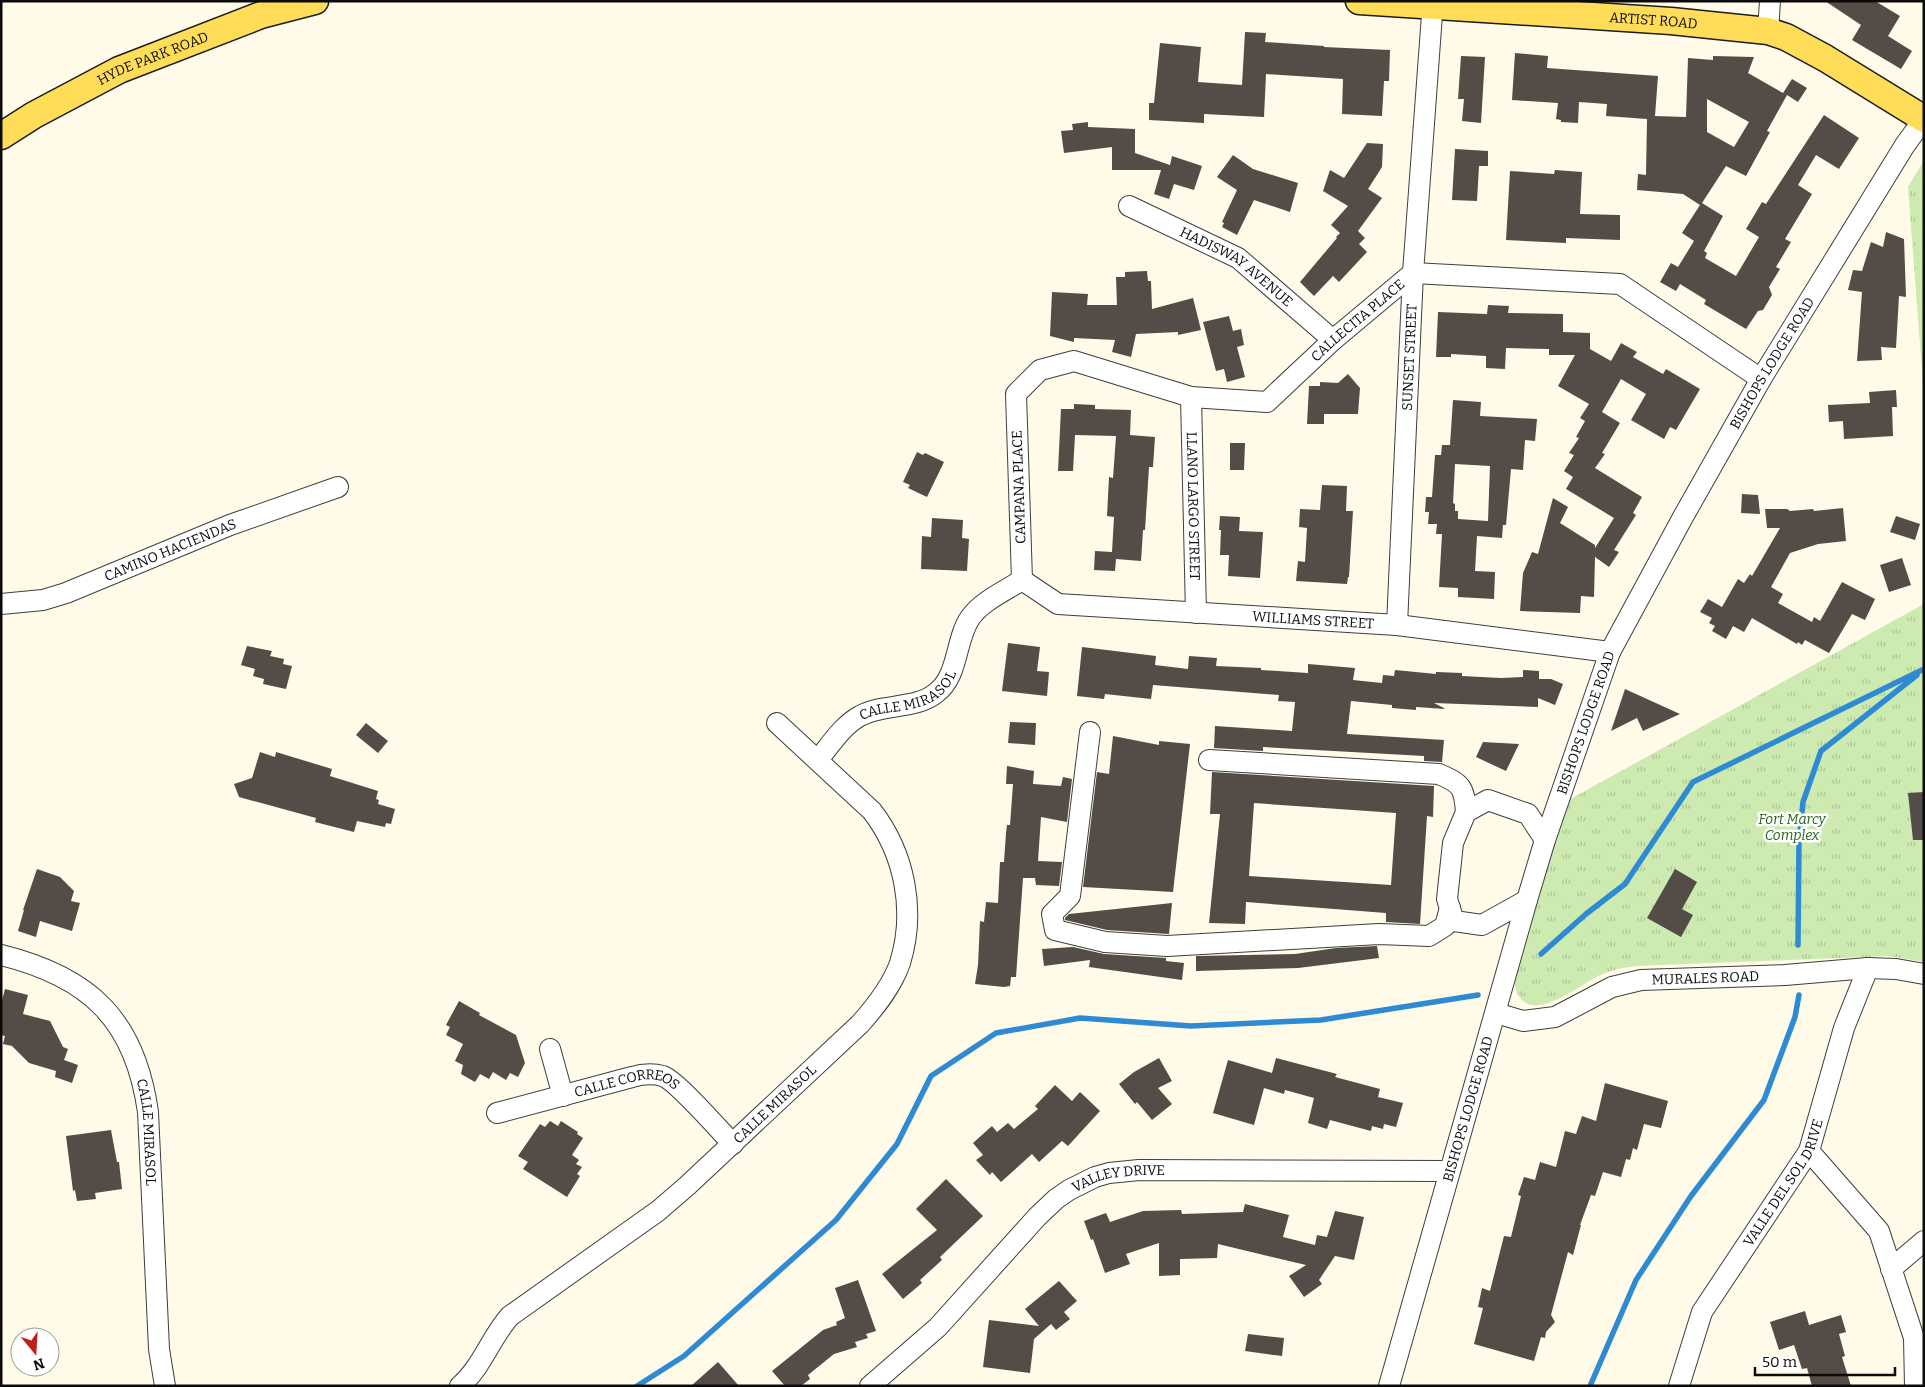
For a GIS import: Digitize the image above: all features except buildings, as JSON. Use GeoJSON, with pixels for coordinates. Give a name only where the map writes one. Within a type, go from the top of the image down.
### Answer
{"type":"FeatureCollection","features":[{"type":"Feature","properties":{"kind":"main road","name":"HYDE PARK ROAD"},"geometry":{"type":"LineString","coordinates":[[1,136],[34,115],[119,70],[260,15],[315,1]]}},
{"type":"Feature","properties":{"kind":"main road","name":"ARTIST ROAD"},"geometry":{"type":"LineString","coordinates":[[1360,1],[1433,4],[1768,30],[1786,37],[1817,54],[1924,119]]}},
{"type":"Feature","properties":{"kind":"street"},"geometry":{"type":"LineString","coordinates":[[1768,30],[1770,1]]}},
{"type":"Feature","properties":{"kind":"street","name":"SUNSET STREET"},"geometry":{"type":"LineString","coordinates":[[1398,626],[1413,273],[1433,4]]}},
{"type":"Feature","properties":{"kind":"street","name":"BISHOPS LODGE ROAD"},"geometry":{"type":"LineString","coordinates":[[1389,1386],[1545,840],[1610,652],[1761,379],[1905,145],[1924,119]]}},
{"type":"Feature","properties":{"kind":"street","name":"HADISWAY AVENUE"},"geometry":{"type":"LineString","coordinates":[[1129,206],[1238,258],[1333,340]]}},
{"type":"Feature","properties":{"kind":"street","name":"CALLECITA PLACE"},"geometry":{"type":"LineString","coordinates":[[1016,394],[1040,370],[1074,361],[1191,397],[1267,402],[1333,340],[1413,273],[1620,284],[1761,379]]}},
{"type":"Feature","properties":{"kind":"street","name":"CAMPANA PLACE"},"geometry":{"type":"LineString","coordinates":[[1016,394],[1022,580]]}},
{"type":"Feature","properties":{"kind":"street","name":"LLANO LARGO STREET"},"geometry":{"type":"LineString","coordinates":[[1191,397],[1196,614]]}},
{"type":"Feature","properties":{"kind":"street","name":"CAMINO HACIENDAS"},"geometry":{"type":"LineString","coordinates":[[1,604],[43,600],[66,593],[245,519],[338,487]]}},
{"type":"Feature","properties":{"kind":"street","name":"WILLIAMS STREET"},"geometry":{"type":"LineString","coordinates":[[1022,580],[1058,604],[1398,626],[1610,652]]}},
{"type":"Feature","properties":{"kind":"street","name":"CALLE MIRASOL"},"geometry":{"type":"LineString","coordinates":[[818,760],[837,736],[860,716],[870,712],[914,703],[936,693],[945,684],[971,616],[1022,580]]}},
{"type":"Feature","properties":{"kind":"street","name":"CALLE MIRASOL"},"geometry":{"type":"LineString","coordinates":[[460,1386],[474,1371],[497,1333],[510,1316],[658,1210],[733,1144],[860,1024],[873,1010],[892,981],[900,964],[907,914],[906,896],[899,860],[892,842],[884,826],[872,811],[777,723]]}},
{"type":"Feature","properties":{"kind":"street"},"geometry":{"type":"LineString","coordinates":[[1090,732],[1070,896],[1052,914],[1055,930],[1105,942],[1167,946],[1379,934],[1430,936],[1445,926],[1450,908]]}},
{"type":"Feature","properties":{"kind":"street"},"geometry":{"type":"LineString","coordinates":[[1209,760],[1439,774],[1455,781],[1465,793],[1466,812],[1453,843],[1447,899],[1454,921],[1482,925],[1527,900]]}},
{"type":"Feature","properties":{"kind":"street"},"geometry":{"type":"LineString","coordinates":[[1466,812],[1488,800],[1528,814],[1545,840]]}},
{"type":"Feature","properties":{"kind":"street","name":"CALLE MIRASOL"},"geometry":{"type":"LineString","coordinates":[[1,955],[32,962],[52,971],[86,991],[113,1019],[127,1040],[138,1064],[145,1090],[148,1112],[159,1348],[165,1386]]}},
{"type":"Feature","properties":{"kind":"street","name":"MURALES ROAD"},"geometry":{"type":"LineString","coordinates":[[1496,1013],[1523,1021],[1555,1017],[1612,987],[1641,980],[1785,975],[1868,968],[1896,969],[1924,974]]}},
{"type":"Feature","properties":{"kind":"street","name":"VALLE DEL SOL DRIVE"},"geometry":{"type":"LineString","coordinates":[[1679,1386],[1702,1312],[1809,1151],[1844,1028],[1868,968]]}},
{"type":"Feature","properties":{"kind":"street"},"geometry":{"type":"LineString","coordinates":[[550,1049],[563,1096]]}},
{"type":"Feature","properties":{"kind":"street","name":"CALLE CORREOS"},"geometry":{"type":"LineString","coordinates":[[497,1114],[640,1075],[664,1076],[672,1081],[733,1144]]}},
{"type":"Feature","properties":{"kind":"street"},"geometry":{"type":"LineString","coordinates":[[1809,1151],[1878,1231],[1914,1338],[1915,1386]]}},
{"type":"Feature","properties":{"kind":"street","name":"VALLEY DRIVE"},"geometry":{"type":"LineString","coordinates":[[870,1386],[938,1327],[1046,1208],[1069,1190],[1095,1177],[1109,1173],[1139,1170],[1449,1171]]}},
{"type":"Feature","properties":{"kind":"street"},"geometry":{"type":"LineString","coordinates":[[1891,1269],[1924,1241]]}},
{"type":"Feature","properties":{"kind":"green space"},"geometry":{"type":"Polygon","coordinates":[[[1924,160],[1924,397],[1908,187],[1924,160]]]}},
{"type":"Feature","properties":{"kind":"green space","name":"Fort Marcy Complex"},"geometry":{"type":"Polygon","coordinates":[[[1924,604],[1924,962],[1889,956],[1637,966],[1618,969],[1600,975],[1551,1002],[1538,1005],[1527,1004],[1519,996],[1514,981],[1563,803],[1924,604]]]}},
{"type":"Feature","properties":{"kind":"waterway"},"geometry":{"type":"LineString","coordinates":[[1541,954],[1586,914],[1625,884],[1693,782],[1924,669]]}},
{"type":"Feature","properties":{"kind":"waterway"},"geometry":{"type":"LineString","coordinates":[[1798,945],[1799,842],[1803,802],[1821,751],[1917,675]]}},
{"type":"Feature","properties":{"kind":"waterway"},"geometry":{"type":"LineString","coordinates":[[637,1386],[684,1356],[836,1220],[897,1144],[931,1076],[996,1033],[1080,1018],[1191,1026],[1321,1020],[1478,995]]}},
{"type":"Feature","properties":{"kind":"waterway"},"geometry":{"type":"LineString","coordinates":[[1590,1386],[1636,1280],[1691,1196],[1764,1100],[1795,1017],[1799,995]]}}]}
